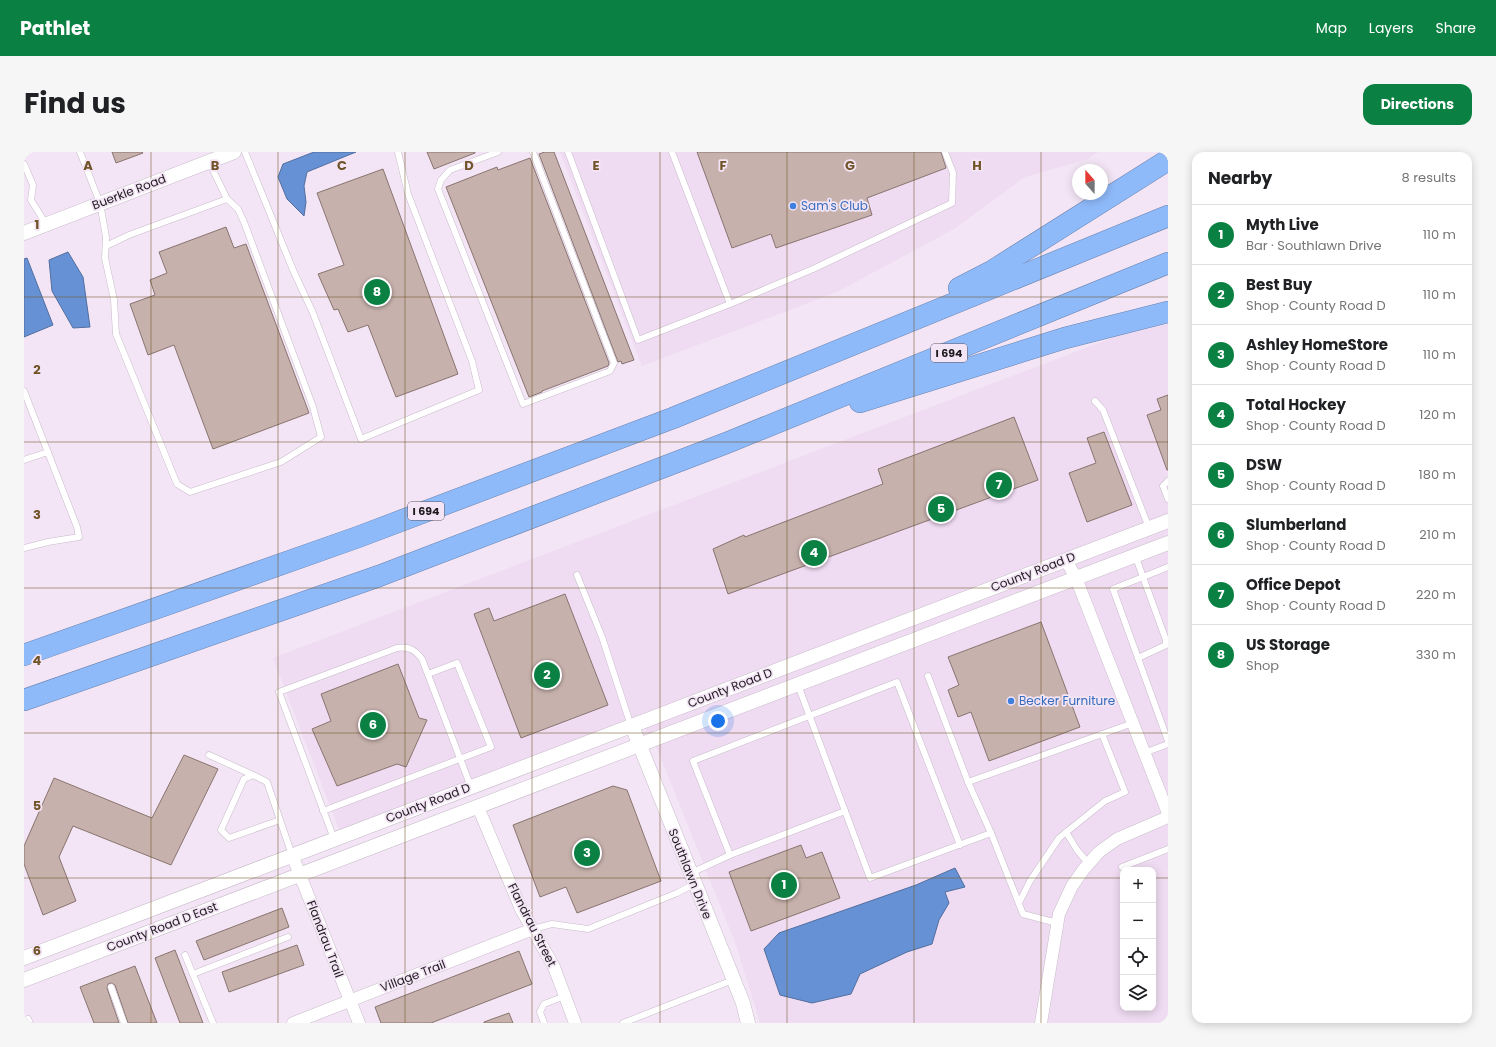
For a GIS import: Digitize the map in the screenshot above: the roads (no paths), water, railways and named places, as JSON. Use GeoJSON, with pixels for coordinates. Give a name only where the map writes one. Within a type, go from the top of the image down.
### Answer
{"type":"FeatureCollection","features":[{"type":"Feature","properties":{"kind":"highway"},"geometry":{"type":"LineString","coordinates":[[823,357],[992,271],[1168,160]]}},
{"type":"Feature","properties":{"kind":"highway","name":"I 694"},"geometry":{"type":"LineString","coordinates":[[24,655],[358,537],[674,418],[1168,216]]}},
{"type":"Feature","properties":{"kind":"highway","name":"I 694"},"geometry":{"type":"LineString","coordinates":[[24,700],[379,576],[729,442],[1168,263]]}},
{"type":"Feature","properties":{"kind":"highway"},"geometry":{"type":"LineString","coordinates":[[729,442],[1065,338],[1168,312]]}},
{"type":"Feature","properties":{"kind":"street","name":"Buerkle Road"},"geometry":{"type":"LineString","coordinates":[[24,233],[234,152]]}},
{"type":"Feature","properties":{"kind":"street","name":"County Road D"},"geometry":{"type":"LineString","coordinates":[[292,855],[1168,521]]}},
{"type":"Feature","properties":{"kind":"street","name":"County Road D"},"geometry":{"type":"LineString","coordinates":[[300,874],[1168,543]]}},
{"type":"Feature","properties":{"kind":"street"},"geometry":{"type":"LineString","coordinates":[[1066,560],[1076,578],[1168,813]]}},
{"type":"Feature","properties":{"kind":"street","name":"Southlawn Drive"},"geometry":{"type":"LineString","coordinates":[[632,726],[743,1003],[748,1023]]}},
{"type":"Feature","properties":{"kind":"street","name":"Flandrau Street"},"geometry":{"type":"LineString","coordinates":[[478,807],[521,909],[554,967],[575,1023]]}},
{"type":"Feature","properties":{"kind":"street"},"geometry":{"type":"LineString","coordinates":[[1041,1023],[1057,922],[1059,914],[1072,886],[1099,852],[1117,839],[1168,817]]}},
{"type":"Feature","properties":{"kind":"street","name":"Flandrau Trail"},"geometry":{"type":"LineString","coordinates":[[292,855],[359,1023]]}},
{"type":"Feature","properties":{"kind":"street","name":"County Road D East"},"geometry":{"type":"LineString","coordinates":[[24,958],[292,855]]}},
{"type":"Feature","properties":{"kind":"street","name":"County Road D East"},"geometry":{"type":"LineString","coordinates":[[24,980],[300,874]]}},
{"type":"Feature","properties":{"kind":"street","name":"Village Trail"},"geometry":{"type":"LineString","coordinates":[[293,1023],[533,929]]}},
{"type":"Feature","properties":{"kind":"lane"},"geometry":{"type":"LineString","coordinates":[[80,152],[100,203],[106,238],[105,258],[114,300],[116,334],[177,484],[190,492],[281,462],[321,437],[313,407],[244,222],[238,209],[227,199],[209,161]]}},
{"type":"Feature","properties":{"kind":"lane"},"geometry":{"type":"LineString","coordinates":[[244,152],[313,313],[361,439],[479,390],[472,361],[408,194],[398,152]]}},
{"type":"Feature","properties":{"kind":"lane"},"geometry":{"type":"LineString","coordinates":[[498,152],[450,170],[441,180],[438,189],[523,404],[610,371],[614,363],[533,152]]}},
{"type":"Feature","properties":{"kind":"lane"},"geometry":{"type":"LineString","coordinates":[[568,152],[638,340],[730,304],[813,269],[952,203],[953,173],[945,152]]}},
{"type":"Feature","properties":{"kind":"lane"},"geometry":{"type":"LineString","coordinates":[[672,152],[730,304]]}},
{"type":"Feature","properties":{"kind":"lane"},"geometry":{"type":"LineString","coordinates":[[24,164],[32,185],[32,200],[46,224]]}},
{"type":"Feature","properties":{"kind":"lane"},"geometry":{"type":"LineString","coordinates":[[106,246],[129,235],[227,199]]}},
{"type":"Feature","properties":{"kind":"lane"},"geometry":{"type":"LineString","coordinates":[[24,391],[77,527],[79,537],[24,548]]}},
{"type":"Feature","properties":{"kind":"lane"},"geometry":{"type":"LineString","coordinates":[[1095,401],[1103,410],[1149,528]]}},
{"type":"Feature","properties":{"kind":"lane"},"geometry":{"type":"LineString","coordinates":[[24,460],[48,452]]}},
{"type":"Feature","properties":{"kind":"lane"},"geometry":{"type":"LineString","coordinates":[[1168,481],[1163,486],[1168,499]]}},
{"type":"Feature","properties":{"kind":"lane"},"geometry":{"type":"LineString","coordinates":[[1135,555],[1166,640],[1166,645],[1138,658]]}},
{"type":"Feature","properties":{"kind":"lane"},"geometry":{"type":"LineString","coordinates":[[1144,753],[1168,743],[1113,589],[1168,567]]}},
{"type":"Feature","properties":{"kind":"lane"},"geometry":{"type":"LineString","coordinates":[[578,575],[602,637],[632,726]]}},
{"type":"Feature","properties":{"kind":"lane"},"geometry":{"type":"LineString","coordinates":[[334,839],[279,692],[397,648],[405,647],[416,652],[422,659],[471,787]]}},
{"type":"Feature","properties":{"kind":"lane"},"geometry":{"type":"LineString","coordinates":[[324,811],[461,760],[491,747],[457,663],[428,674]]}},
{"type":"Feature","properties":{"kind":"lane"},"geometry":{"type":"LineString","coordinates":[[928,676],[968,782],[991,834],[1022,914],[1057,922]]}},
{"type":"Feature","properties":{"kind":"lane"},"geometry":{"type":"LineString","coordinates":[[730,855],[693,761],[897,682],[960,845]]}},
{"type":"Feature","properties":{"kind":"lane"},"geometry":{"type":"LineString","coordinates":[[798,685],[870,878],[991,834]]}},
{"type":"Feature","properties":{"kind":"lane"},"geometry":{"type":"LineString","coordinates":[[968,782],[1132,723]]}},
{"type":"Feature","properties":{"kind":"lane"},"geometry":{"type":"LineString","coordinates":[[1019,903],[1030,881],[1059,838],[1105,801],[1125,792],[1102,734]]}},
{"type":"Feature","properties":{"kind":"lane"},"geometry":{"type":"LineString","coordinates":[[209,755],[267,782],[292,855]]}},
{"type":"Feature","properties":{"kind":"lane"},"geometry":{"type":"LineString","coordinates":[[253,775],[244,779],[221,830],[229,838],[280,820]]}},
{"type":"Feature","properties":{"kind":"lane"},"geometry":{"type":"LineString","coordinates":[[533,929],[552,924],[588,929],[678,893],[692,878],[730,855],[845,811]]}},
{"type":"Feature","properties":{"kind":"lane"},"geometry":{"type":"LineString","coordinates":[[1066,832],[1077,850],[1089,864]]}},
{"type":"Feature","properties":{"kind":"lane"},"geometry":{"type":"LineString","coordinates":[[1122,867],[1168,849]]}},
{"type":"Feature","properties":{"kind":"lane"},"geometry":{"type":"LineString","coordinates":[[193,974],[288,937]]}},
{"type":"Feature","properties":{"kind":"lane"},"geometry":{"type":"LineString","coordinates":[[185,955],[213,1023]]}},
{"type":"Feature","properties":{"kind":"lane"},"geometry":{"type":"LineString","coordinates":[[623,1023],[733,980]]}},
{"type":"Feature","properties":{"kind":"lane"},"geometry":{"type":"LineString","coordinates":[[111,987],[124,1023]]}},
{"type":"Feature","properties":{"kind":"lane"},"geometry":{"type":"LineString","coordinates":[[544,1023],[540,1012],[544,1004],[565,996]]}},
{"type":"Feature","properties":{"kind":"water"},"geometry":{"type":"Polygon","coordinates":[[[314,152],[356,152],[307,172],[304,186],[306,202],[304,216],[287,199],[278,177],[283,164],[314,152]]]}},
{"type":"Feature","properties":{"kind":"water"},"geometry":{"type":"Polygon","coordinates":[[[68,252],[83,277],[90,327],[73,328],[52,291],[49,260],[68,252]]]}},
{"type":"Feature","properties":{"kind":"water"},"geometry":{"type":"Polygon","coordinates":[[[27,258],[53,325],[24,337],[24,259],[27,258]]]}},
{"type":"Feature","properties":{"kind":"water"},"geometry":{"type":"Polygon","coordinates":[[[955,868],[965,887],[945,892],[949,903],[939,920],[932,944],[907,952],[860,974],[851,994],[812,1003],[780,995],[764,949],[779,933],[916,885],[955,868]]]}},
{"type":"Feature","properties":{"kind":"place","name":"Sam's Club"},"geometry":{"type":"Point","coordinates":[793,206]}},
{"type":"Feature","properties":{"kind":"place","name":"US Storage"},"geometry":{"type":"Point","coordinates":[377,292]}},
{"type":"Feature","properties":{"kind":"place","name":"Office Depot"},"geometry":{"type":"Point","coordinates":[999,485]}},
{"type":"Feature","properties":{"kind":"place","name":"DSW"},"geometry":{"type":"Point","coordinates":[941,509]}},
{"type":"Feature","properties":{"kind":"place","name":"Total Hockey"},"geometry":{"type":"Point","coordinates":[814,553]}},
{"type":"Feature","properties":{"kind":"place","name":"Best Buy"},"geometry":{"type":"Point","coordinates":[547,675]}},
{"type":"Feature","properties":{"kind":"place","name":"Becker Furniture"},"geometry":{"type":"Point","coordinates":[1011,701]}},
{"type":"Feature","properties":{"kind":"place","name":"Slumberland"},"geometry":{"type":"Point","coordinates":[373,725]}},
{"type":"Feature","properties":{"kind":"place","name":"Ashley HomeStore"},"geometry":{"type":"Point","coordinates":[587,853]}},
{"type":"Feature","properties":{"kind":"place","name":"Myth Live"},"geometry":{"type":"Point","coordinates":[784,885]}}]}
